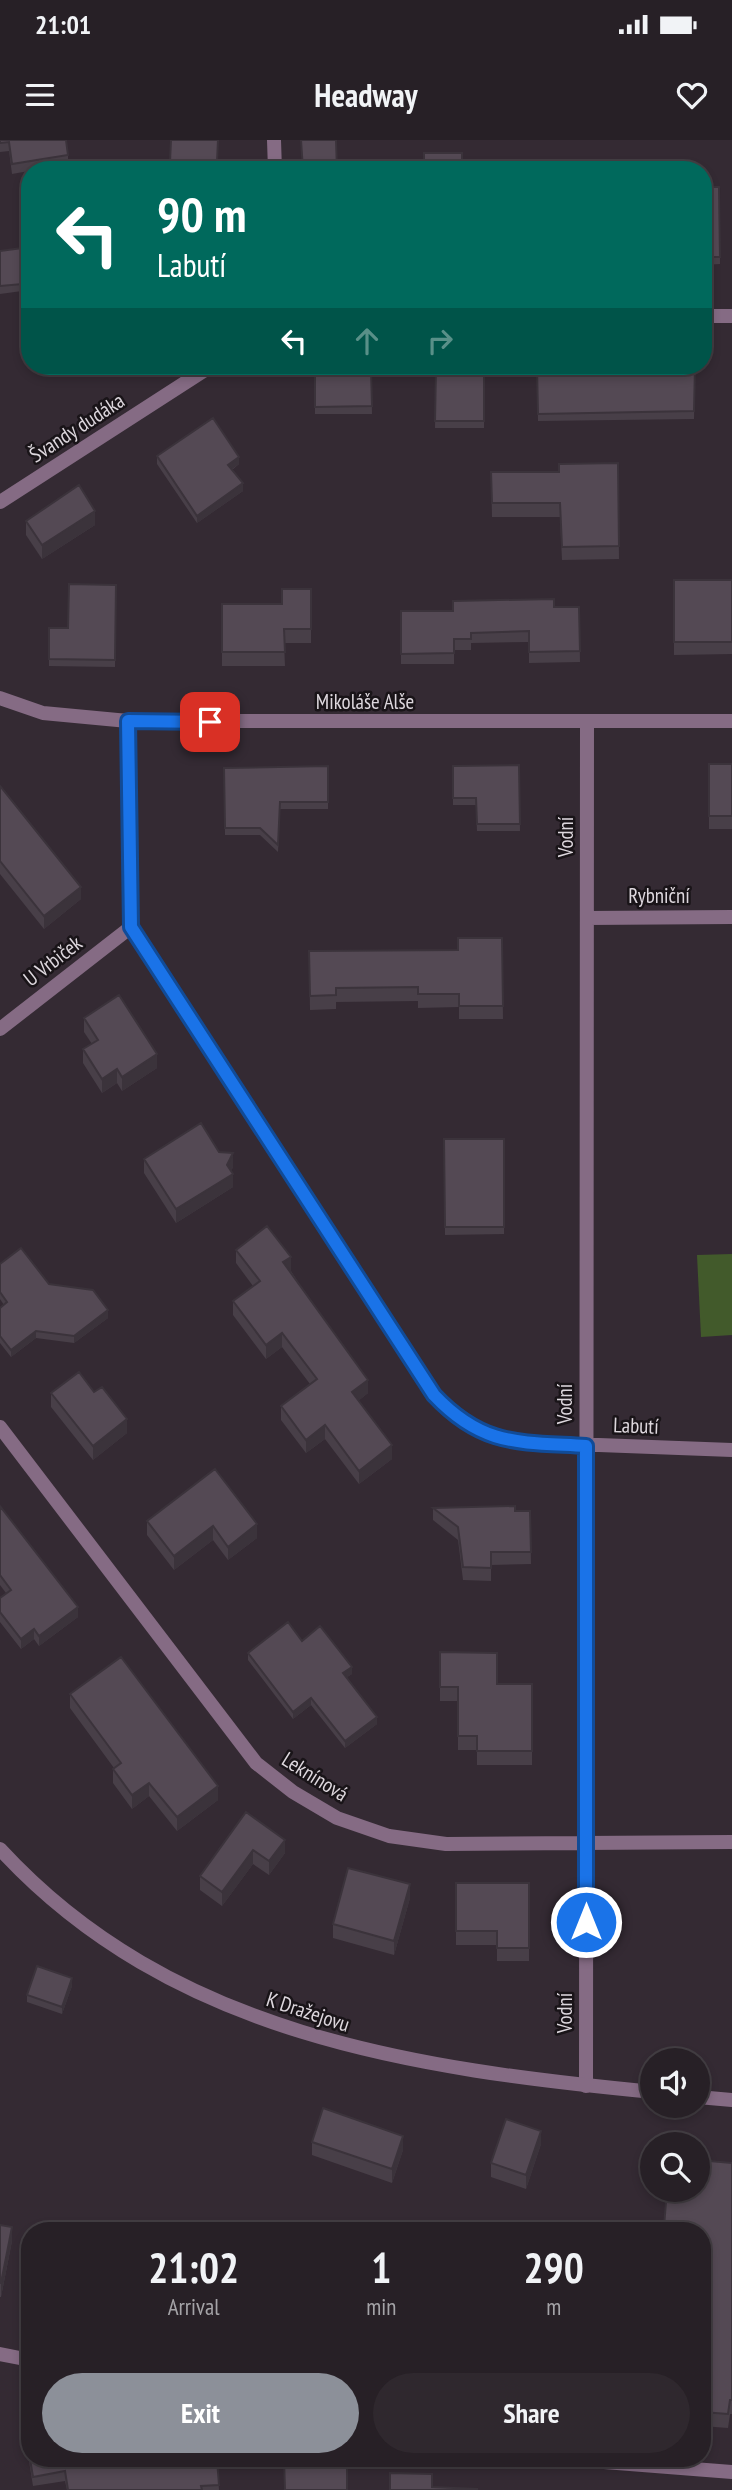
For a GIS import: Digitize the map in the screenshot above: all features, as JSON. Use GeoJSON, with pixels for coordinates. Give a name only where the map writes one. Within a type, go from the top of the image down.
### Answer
{"type":"FeatureCollection","features":[{"type":"Feature","properties":{"kind":"street"},"geometry":{"type":"LineString","coordinates":[[274,140],[275,161]]}},
{"type":"Feature","properties":{"kind":"street"},"geometry":{"type":"LineString","coordinates":[[712,316],[732,316]]}},
{"type":"Feature","properties":{"kind":"street","name":"Švandy dudáka"},"geometry":{"type":"LineString","coordinates":[[0,502],[197,375]]}},
{"type":"Feature","properties":{"kind":"street","name":"Mikoláše Alše"},"geometry":{"type":"LineString","coordinates":[[0,698],[43,713],[128,721],[732,721]]}},
{"type":"Feature","properties":{"kind":"street"},"geometry":{"type":"LineString","coordinates":[[128,721],[131,927]]}},
{"type":"Feature","properties":{"kind":"street","name":"Vodní"},"geometry":{"type":"LineString","coordinates":[[586,2086],[587,722]]}},
{"type":"Feature","properties":{"kind":"street","name":"Rybniční"},"geometry":{"type":"LineString","coordinates":[[587,918],[732,917]]}},
{"type":"Feature","properties":{"kind":"street","name":"U Vrbiček"},"geometry":{"type":"LineString","coordinates":[[0,1029],[131,927]]}},
{"type":"Feature","properties":{"kind":"street","name":"Labutí"},"geometry":{"type":"LineString","coordinates":[[131,927],[434,1395],[456,1418],[484,1434],[519,1442],[732,1450]]}},
{"type":"Feature","properties":{"kind":"street","name":"Leknínová"},"geometry":{"type":"LineString","coordinates":[[0,1427],[256,1763],[293,1792],[337,1818],[389,1836],[446,1844],[732,1842]]}},
{"type":"Feature","properties":{"kind":"street","name":"K Dražejovu"},"geometry":{"type":"LineString","coordinates":[[0,1849],[21,1872],[95,1934],[180,1985],[262,2021],[355,2049],[586,2086],[640,2091]]}},
{"type":"Feature","properties":{"kind":"street"},"geometry":{"type":"LineString","coordinates":[[710,2098],[732,2100]]}},
{"type":"Feature","properties":{"kind":"street"},"geometry":{"type":"LineString","coordinates":[[0,2354],[21,2358]]}},
{"type":"Feature","properties":{"kind":"street"},"geometry":{"type":"LineString","coordinates":[[668,2467],[732,2472]]}},
{"type":"Feature","properties":{"kind":"green space"},"geometry":{"type":"Polygon","coordinates":[[[732,1254],[732,1335],[701,1337],[697,1255],[732,1254]]]}},
{"type":"Feature","properties":{"kind":"building"},"geometry":{"type":"Polygon","coordinates":[[[0,140],[66,140],[68,155],[12,164],[9,142],[0,143],[0,140]]]}},
{"type":"Feature","properties":{"kind":"building"},"geometry":{"type":"Polygon","coordinates":[[[171,140],[218,140],[217,161],[170,161],[171,140]]]}},
{"type":"Feature","properties":{"kind":"building"},"geometry":{"type":"Polygon","coordinates":[[[301,140],[336,140],[337,161],[302,161],[301,140]]]}},
{"type":"Feature","properties":{"kind":"building"},"geometry":{"type":"Polygon","coordinates":[[[424,153],[462,153],[462,161],[424,161],[424,153]]]}},
{"type":"Feature","properties":{"kind":"building"},"geometry":{"type":"Polygon","coordinates":[[[712,187],[719,187],[720,257],[712,257],[712,187]]]}},
{"type":"Feature","properties":{"kind":"building"},"geometry":{"type":"Polygon","coordinates":[[[21,248],[21,284],[0,286],[0,251],[21,248]]]}},
{"type":"Feature","properties":{"kind":"building"},"geometry":{"type":"Polygon","coordinates":[[[315,375],[371,375],[372,406],[315,407],[315,375]]]}},
{"type":"Feature","properties":{"kind":"building"},"geometry":{"type":"Polygon","coordinates":[[[436,375],[484,375],[484,421],[435,421],[436,375]]]}},
{"type":"Feature","properties":{"kind":"building"},"geometry":{"type":"Polygon","coordinates":[[[537,375],[695,375],[694,411],[538,414],[537,375]]]}},
{"type":"Feature","properties":{"kind":"building"},"geometry":{"type":"Polygon","coordinates":[[[213,418],[239,457],[228,465],[243,483],[197,516],[157,456],[213,418]]]}},
{"type":"Feature","properties":{"kind":"building"},"geometry":{"type":"Polygon","coordinates":[[[618,463],[619,546],[562,547],[560,503],[492,503],[491,472],[559,472],[559,464],[618,463]]]}},
{"type":"Feature","properties":{"kind":"building"},"geometry":{"type":"Polygon","coordinates":[[[79,485],[95,511],[42,545],[26,521],[79,485]]]}},
{"type":"Feature","properties":{"kind":"building"},"geometry":{"type":"Polygon","coordinates":[[[674,580],[732,580],[732,642],[674,642],[674,580]]]}},
{"type":"Feature","properties":{"kind":"building"},"geometry":{"type":"Polygon","coordinates":[[[69,584],[116,585],[115,660],[49,659],[49,628],[68,628],[69,584]]]}},
{"type":"Feature","properties":{"kind":"building"},"geometry":{"type":"Polygon","coordinates":[[[282,589],[311,589],[311,629],[284,629],[285,652],[222,652],[222,604],[282,604],[282,589]]]}},
{"type":"Feature","properties":{"kind":"building"},"geometry":{"type":"Polygon","coordinates":[[[554,599],[554,607],[579,607],[580,651],[529,652],[529,631],[471,633],[471,639],[454,639],[454,653],[401,654],[401,611],[453,611],[453,601],[554,599]]]}},
{"type":"Feature","properties":{"kind":"building"},"geometry":{"type":"Polygon","coordinates":[[[709,764],[732,764],[732,816],[709,816],[709,764]]]}},
{"type":"Feature","properties":{"kind":"building"},"geometry":{"type":"Polygon","coordinates":[[[519,765],[520,824],[477,824],[476,798],[453,798],[453,766],[519,765]]]}},
{"type":"Feature","properties":{"kind":"building"},"geometry":{"type":"Polygon","coordinates":[[[328,766],[328,802],[280,802],[278,845],[260,828],[225,828],[224,768],[328,766]]]}},
{"type":"Feature","properties":{"kind":"building"},"geometry":{"type":"Polygon","coordinates":[[[0,786],[81,887],[44,916],[0,861],[0,786]]]}},
{"type":"Feature","properties":{"kind":"building"},"geometry":{"type":"Polygon","coordinates":[[[458,938],[502,938],[503,1006],[459,1006],[459,994],[418,994],[418,987],[336,988],[336,995],[310,996],[309,951],[458,950],[458,938]]]}},
{"type":"Feature","properties":{"kind":"building"},"geometry":{"type":"Polygon","coordinates":[[[119,995],[157,1054],[122,1077],[117,1069],[102,1079],[83,1049],[98,1040],[84,1018],[119,995]]]}},
{"type":"Feature","properties":{"kind":"building"},"geometry":{"type":"Polygon","coordinates":[[[201,1123],[219,1152],[233,1153],[227,1165],[233,1174],[176,1209],[144,1159],[201,1123]]]}},
{"type":"Feature","properties":{"kind":"building"},"geometry":{"type":"Polygon","coordinates":[[[444,1139],[504,1139],[504,1227],[445,1227],[444,1139]]]}},
{"type":"Feature","properties":{"kind":"building"},"geometry":{"type":"Polygon","coordinates":[[[267,1226],[291,1257],[283,1262],[368,1380],[352,1392],[392,1445],[359,1471],[325,1425],[306,1440],[281,1406],[317,1379],[282,1333],[266,1345],[233,1301],[260,1281],[236,1250],[267,1226]]]}},
{"type":"Feature","properties":{"kind":"building"},"geometry":{"type":"Polygon","coordinates":[[[21,1248],[49,1284],[93,1290],[108,1310],[74,1336],[36,1331],[11,1350],[0,1336],[0,1308],[7,1302],[0,1292],[0,1264],[21,1248]]]}},
{"type":"Feature","properties":{"kind":"building"},"geometry":{"type":"Polygon","coordinates":[[[79,1372],[94,1392],[102,1387],[127,1419],[93,1446],[51,1393],[79,1372]]]}},
{"type":"Feature","properties":{"kind":"building"},"geometry":{"type":"Polygon","coordinates":[[[215,1469],[257,1524],[228,1547],[213,1526],[174,1556],[147,1521],[215,1469]]]}},
{"type":"Feature","properties":{"kind":"building"},"geometry":{"type":"Polygon","coordinates":[[[0,1506],[78,1607],[39,1636],[34,1629],[21,1639],[0,1612],[0,1598],[11,1590],[0,1575],[0,1506]]]}},
{"type":"Feature","properties":{"kind":"building"},"geometry":{"type":"Polygon","coordinates":[[[515,1506],[515,1511],[530,1511],[531,1552],[491,1552],[491,1568],[463,1567],[458,1527],[433,1508],[515,1506]]]}},
{"type":"Feature","properties":{"kind":"building"},"geometry":{"type":"Polygon","coordinates":[[[288,1622],[302,1641],[320,1626],[352,1667],[343,1673],[377,1717],[345,1741],[311,1698],[293,1712],[248,1653],[288,1622]]]}},
{"type":"Feature","properties":{"kind":"building"},"geometry":{"type":"Polygon","coordinates":[[[440,1652],[497,1653],[497,1684],[532,1684],[532,1751],[477,1751],[477,1736],[458,1736],[458,1687],[440,1687],[440,1652]]]}},
{"type":"Feature","properties":{"kind":"building"},"geometry":{"type":"Polygon","coordinates":[[[121,1657],[218,1786],[177,1817],[149,1783],[132,1795],[113,1769],[121,1763],[70,1694],[121,1657]]]}},
{"type":"Feature","properties":{"kind":"building"},"geometry":{"type":"Polygon","coordinates":[[[246,1812],[285,1840],[269,1861],[253,1850],[222,1892],[200,1876],[246,1812]]]}},
{"type":"Feature","properties":{"kind":"building"},"geometry":{"type":"Polygon","coordinates":[[[348,1868],[410,1884],[394,1941],[333,1924],[348,1868]]]}},
{"type":"Feature","properties":{"kind":"building"},"geometry":{"type":"Polygon","coordinates":[[[456,1883],[529,1883],[529,1948],[497,1948],[497,1931],[456,1931],[456,1883]]]}},
{"type":"Feature","properties":{"kind":"building"},"geometry":{"type":"Polygon","coordinates":[[[37,1966],[72,1978],[62,2007],[27,1995],[37,1966]]]}},
{"type":"Feature","properties":{"kind":"building"},"geometry":{"type":"Polygon","coordinates":[[[323,2108],[403,2136],[392,2169],[312,2142],[323,2108]]]}},
{"type":"Feature","properties":{"kind":"building"},"geometry":{"type":"Polygon","coordinates":[[[506,2119],[541,2131],[526,2175],[491,2163],[506,2119]]]}},
{"type":"Feature","properties":{"kind":"building"},"geometry":{"type":"Polygon","coordinates":[[[710,2161],[732,2163],[732,2400],[728,2414],[711,2413],[711,2222],[664,2222],[666,2202],[710,2202],[710,2161]]]}},
{"type":"Feature","properties":{"kind":"building"},"geometry":{"type":"Polygon","coordinates":[[[0,2225],[12,2227],[1,2283],[0,2283],[0,2225]]]}},
{"type":"Feature","properties":{"kind":"building"},"geometry":{"type":"Polygon","coordinates":[[[31,2467],[218,2467],[219,2485],[201,2486],[202,2490],[68,2490],[65,2471],[33,2477],[31,2467]]]}},
{"type":"Feature","properties":{"kind":"building"},"geometry":{"type":"Polygon","coordinates":[[[284,2467],[347,2467],[347,2490],[285,2490],[284,2467]]]}},
{"type":"Feature","properties":{"kind":"building"},"geometry":{"type":"Polygon","coordinates":[[[390,2473],[432,2474],[432,2487],[477,2490],[390,2490],[390,2473]]]}},
{"type":"Feature","properties":{"kind":"route"},"geometry":{"type":"LineString","coordinates":[[210,722],[128,721],[131,927],[434,1395],[456,1418],[484,1434],[519,1442],[586,1446],[586,1922]]}}]}
